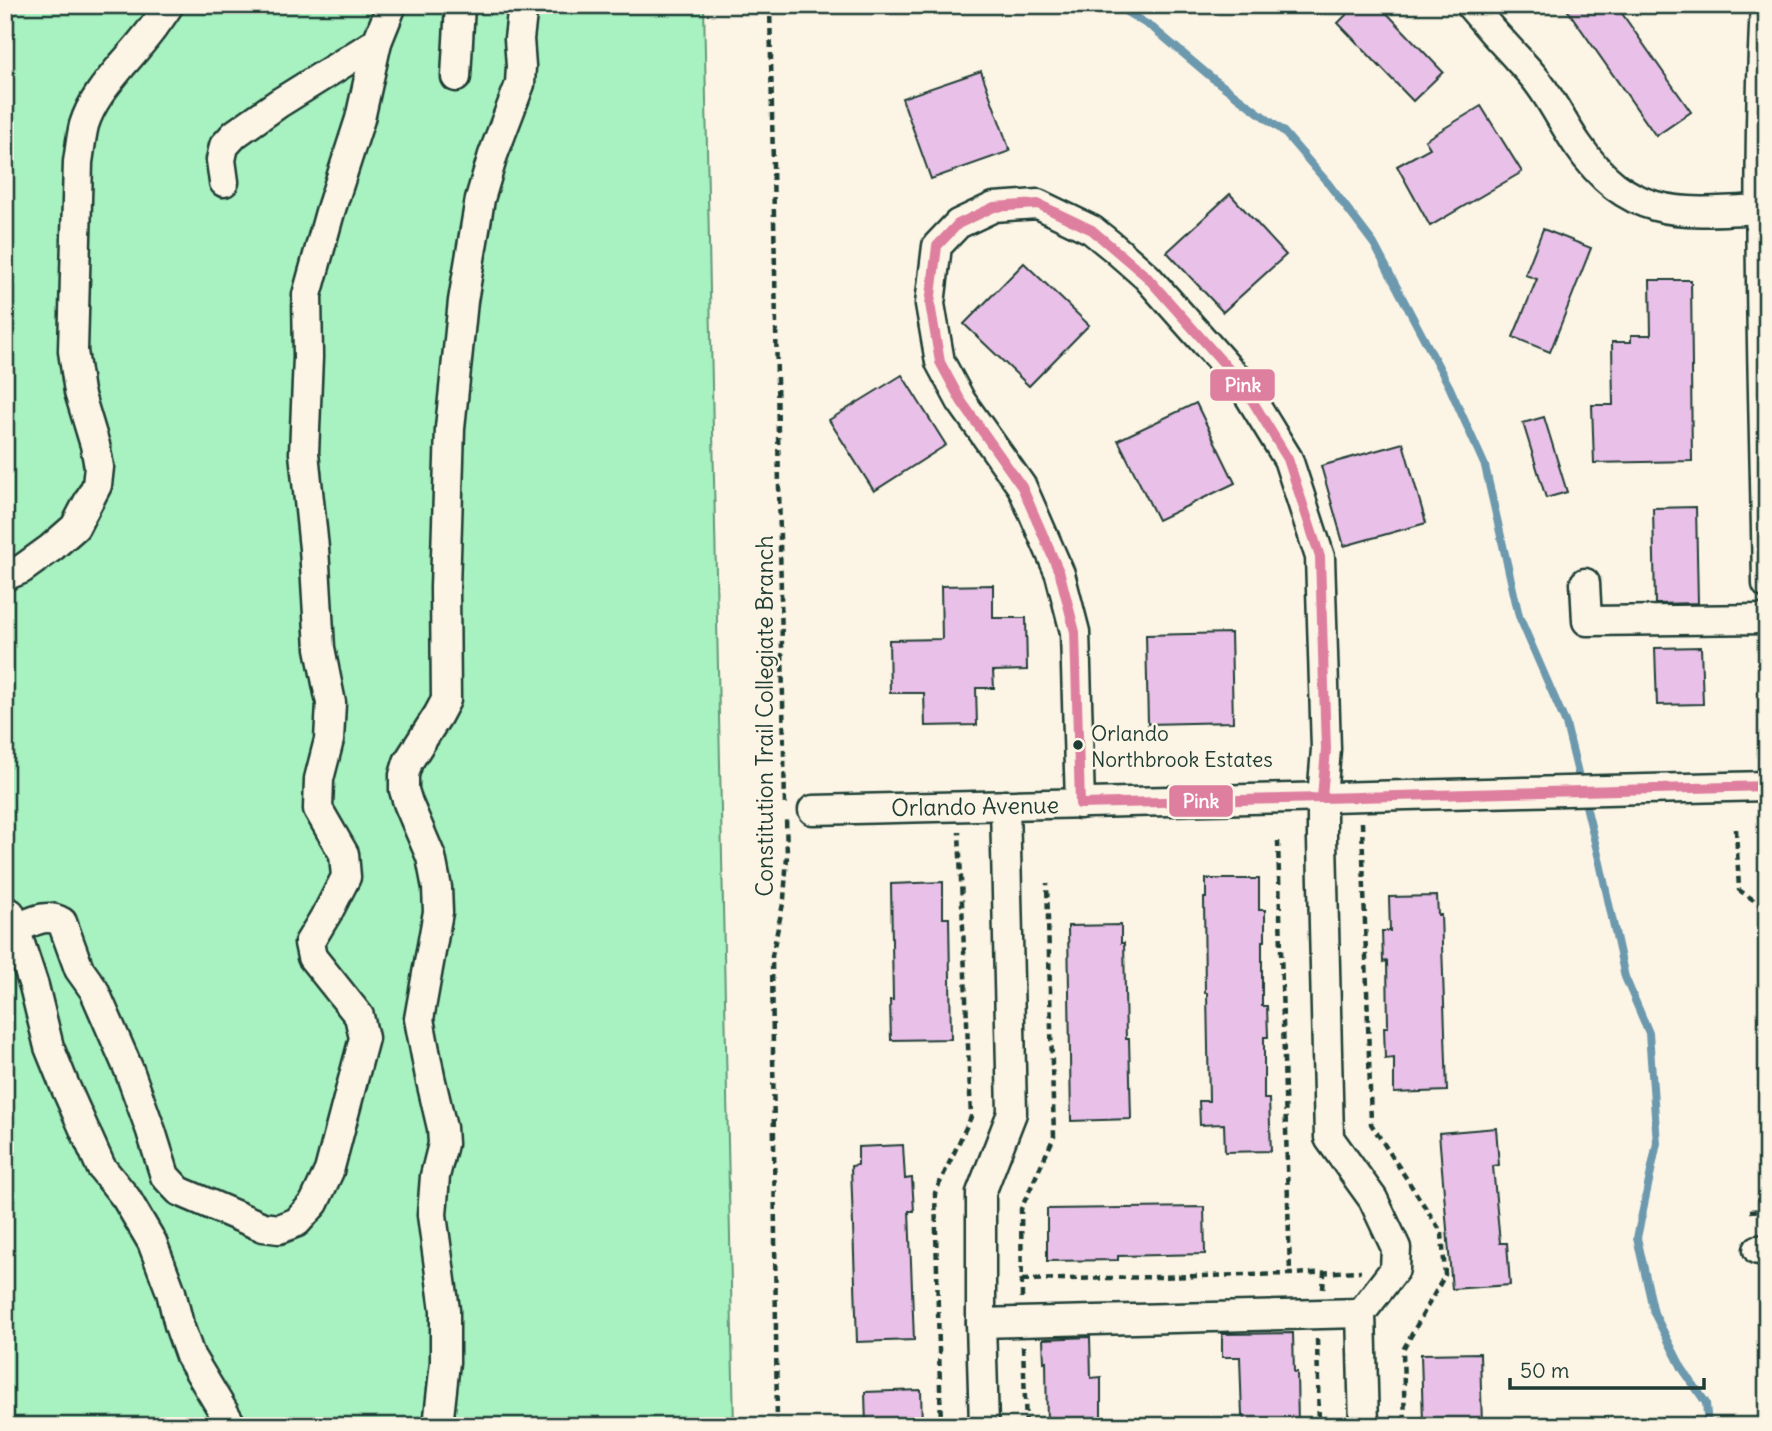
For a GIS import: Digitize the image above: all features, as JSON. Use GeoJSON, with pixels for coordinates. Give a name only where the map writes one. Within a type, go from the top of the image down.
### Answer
{"type":"FeatureCollection","features":[{"type":"Feature","properties":{"kind":"street"},"geometry":{"type":"LineString","coordinates":[[5,576],[22,569],[75,527],[97,485],[99,467],[79,392],[73,351],[78,162],[81,140],[84,124],[94,103],[169,5]]}},
{"type":"Feature","properties":{"kind":"street"},"geometry":{"type":"LineString","coordinates":[[232,1426],[190,1356],[171,1292],[152,1242],[125,1198],[101,1167],[64,1084],[49,1047],[34,986],[12,921],[49,917],[62,922],[79,969],[94,990],[130,1070],[165,1176],[179,1191],[263,1227],[279,1229],[297,1222],[314,1203],[329,1171],[364,1038],[359,1016],[312,957],[309,943],[346,877],[344,854],[318,809],[319,779],[329,740],[331,703],[320,648],[314,548],[304,453],[308,357],[307,295],[360,119],[377,42],[392,5]]}},
{"type":"Feature","properties":{"kind":"street"},"geometry":{"type":"LineString","coordinates":[[456,77],[460,5]]}},
{"type":"Feature","properties":{"kind":"street"},"geometry":{"type":"LineString","coordinates":[[438,1426],[445,1362],[445,1321],[432,1215],[435,1176],[443,1144],[419,1019],[438,912],[437,888],[431,857],[404,790],[404,775],[408,762],[446,700],[445,588],[450,428],[463,301],[480,199],[493,155],[520,84],[519,39],[523,5]]}},
{"type":"Feature","properties":{"kind":"street"},"geometry":{"type":"LineString","coordinates":[[1470,5],[1540,85],[1591,163],[1608,181],[1630,197],[1656,207],[1678,211],[1760,209]]}},
{"type":"Feature","properties":{"kind":"street"},"geometry":{"type":"LineString","coordinates":[[1765,5],[1760,209],[1764,263],[1767,584]]}},
{"type":"Feature","properties":{"kind":"street"},"geometry":{"type":"LineString","coordinates":[[224,182],[221,160],[224,146],[235,134],[278,103],[377,42]]}},
{"type":"Feature","properties":{"kind":"street"},"geometry":{"type":"LineString","coordinates":[[1080,804],[1075,632],[1060,574],[1022,487],[961,401],[940,362],[930,304],[937,246],[958,224],[994,208],[1038,204],[1093,230],[1147,277],[1242,384],[1288,459],[1320,557],[1326,749],[1322,798],[1329,1138],[1373,1199],[1396,1248],[1395,1269],[1361,1313],[1364,1426]]}},
{"type":"Feature","properties":{"kind":"street"},"geometry":{"type":"LineString","coordinates":[[1586,583],[1587,621],[1767,619]]}},
{"type":"Feature","properties":{"kind":"street","name":"Orlando Avenue"},"geometry":{"type":"LineString","coordinates":[[813,810],[1767,786]]}},
{"type":"Feature","properties":{"kind":"street"},"geometry":{"type":"LineString","coordinates":[[984,1426],[981,1193],[1012,1113],[1005,805]]}},
{"type":"Feature","properties":{"kind":"street"},"geometry":{"type":"LineString","coordinates":[[981,1323],[1361,1313]]}},
{"type":"Feature","properties":{"kind":"path","name":"Constitution Trail Collegiate Branch"},"geometry":{"type":"LineString","coordinates":[[770,5],[787,856],[784,899],[772,956],[777,1426]]}},
{"type":"Feature","properties":{"kind":"path"},"geometry":{"type":"LineString","coordinates":[[1362,796],[1371,1124],[1442,1233],[1445,1275],[1403,1350],[1405,1426]]}},
{"type":"Feature","properties":{"kind":"path"},"geometry":{"type":"LineString","coordinates":[[941,1426],[935,1192],[971,1117],[958,807]]}},
{"type":"Feature","properties":{"kind":"path"},"geometry":{"type":"LineString","coordinates":[[1736,829],[1739,890],[1767,909]]}},
{"type":"Feature","properties":{"kind":"path"},"geometry":{"type":"LineString","coordinates":[[1278,841],[1290,1274]]}},
{"type":"Feature","properties":{"kind":"path"},"geometry":{"type":"LineString","coordinates":[[1026,1426],[1021,1209],[1054,1137],[1047,883]]}},
{"type":"Feature","properties":{"kind":"path"},"geometry":{"type":"LineString","coordinates":[[1750,1211],[1767,1210]]}},
{"type":"Feature","properties":{"kind":"path"},"geometry":{"type":"LineString","coordinates":[[1022,1280],[1395,1269]]}},
{"type":"Feature","properties":{"kind":"path"},"geometry":{"type":"LineString","coordinates":[[1319,1426],[1317,1335],[1324,1273]]}},
{"type":"Feature","properties":{"kind":"green space"},"geometry":{"type":"Polygon","coordinates":[[[5,5],[704,5],[734,1426],[5,1426],[5,5]]]}},
{"type":"Feature","properties":{"kind":"building"},"geometry":{"type":"Polygon","coordinates":[[[1356,5],[1379,5],[1443,72],[1413,101],[1338,23],[1356,5]]]}},
{"type":"Feature","properties":{"kind":"building"},"geometry":{"type":"Polygon","coordinates":[[[1564,5],[1616,5],[1691,112],[1656,136],[1564,5]]]}},
{"type":"Feature","properties":{"kind":"building"},"geometry":{"type":"Polygon","coordinates":[[[981,71],[1010,151],[931,179],[902,98],[981,71]]]}},
{"type":"Feature","properties":{"kind":"building"},"geometry":{"type":"Polygon","coordinates":[[[1481,106],[1522,172],[1430,226],[1397,166],[1430,148],[1425,140],[1481,106]]]}},
{"type":"Feature","properties":{"kind":"building"},"geometry":{"type":"Polygon","coordinates":[[[1230,194],[1286,255],[1223,312],[1167,252],[1230,194]]]}},
{"type":"Feature","properties":{"kind":"building"},"geometry":{"type":"Polygon","coordinates":[[[1543,229],[1591,248],[1550,352],[1513,337],[1537,279],[1525,275],[1543,229]]]}},
{"type":"Feature","properties":{"kind":"building"},"geometry":{"type":"Polygon","coordinates":[[[1024,263],[1089,325],[1029,386],[964,324],[1024,263]]]}},
{"type":"Feature","properties":{"kind":"building"},"geometry":{"type":"Polygon","coordinates":[[[1650,280],[1691,280],[1692,461],[1594,463],[1592,405],[1613,405],[1612,342],[1631,342],[1631,335],[1651,335],[1650,280]]]}},
{"type":"Feature","properties":{"kind":"building"},"geometry":{"type":"Polygon","coordinates":[[[902,375],[946,445],[874,491],[829,420],[902,375]]]}},
{"type":"Feature","properties":{"kind":"building"},"geometry":{"type":"Polygon","coordinates":[[[1196,403],[1235,483],[1158,520],[1118,440],[1196,403]]]}},
{"type":"Feature","properties":{"kind":"building"},"geometry":{"type":"Polygon","coordinates":[[[1544,417],[1567,492],[1546,498],[1523,423],[1544,417]]]}},
{"type":"Feature","properties":{"kind":"building"},"geometry":{"type":"Polygon","coordinates":[[[1403,443],[1426,523],[1344,546],[1321,466],[1403,443]]]}},
{"type":"Feature","properties":{"kind":"building"},"geometry":{"type":"Polygon","coordinates":[[[1696,507],[1698,603],[1655,604],[1653,508],[1696,507]]]}},
{"type":"Feature","properties":{"kind":"building"},"geometry":{"type":"Polygon","coordinates":[[[993,585],[993,618],[1026,618],[1027,670],[993,671],[994,688],[976,688],[977,725],[925,726],[924,693],[890,693],[889,640],[942,639],[941,586],[993,585]]]}},
{"type":"Feature","properties":{"kind":"building"},"geometry":{"type":"Polygon","coordinates":[[[1231,633],[1233,722],[1148,724],[1146,635],[1231,633]]]}},
{"type":"Feature","properties":{"kind":"building"},"geometry":{"type":"Polygon","coordinates":[[[1701,647],[1703,704],[1657,705],[1655,648],[1701,647]]]}},
{"type":"Feature","properties":{"kind":"building"},"geometry":{"type":"Polygon","coordinates":[[[1206,879],[1259,879],[1259,910],[1265,910],[1262,1006],[1267,1006],[1268,1037],[1264,1037],[1264,1099],[1269,1099],[1271,1151],[1225,1152],[1224,1124],[1200,1125],[1199,1101],[1209,1101],[1205,993],[1206,879]]]}},
{"type":"Feature","properties":{"kind":"building"},"geometry":{"type":"Polygon","coordinates":[[[943,882],[943,918],[949,918],[951,1039],[891,1040],[891,884],[943,882]]]}},
{"type":"Feature","properties":{"kind":"building"},"geometry":{"type":"Polygon","coordinates":[[[1437,896],[1438,915],[1441,915],[1447,1091],[1394,1093],[1394,1058],[1385,1059],[1384,1027],[1388,1027],[1387,961],[1383,962],[1382,931],[1390,931],[1389,897],[1437,896]]]}},
{"type":"Feature","properties":{"kind":"building"},"geometry":{"type":"Polygon","coordinates":[[[1121,925],[1121,943],[1124,943],[1126,1039],[1129,1039],[1131,1119],[1071,1121],[1068,926],[1121,925]]]}},
{"type":"Feature","properties":{"kind":"building"},"geometry":{"type":"Polygon","coordinates":[[[1496,1128],[1499,1165],[1493,1166],[1500,1243],[1507,1243],[1510,1285],[1452,1289],[1439,1133],[1496,1128]]]}},
{"type":"Feature","properties":{"kind":"building"},"geometry":{"type":"Polygon","coordinates":[[[903,1145],[905,1179],[912,1178],[914,1211],[909,1211],[914,1340],[857,1342],[851,1166],[858,1165],[858,1147],[903,1145]]]}},
{"type":"Feature","properties":{"kind":"building"},"geometry":{"type":"Polygon","coordinates":[[[1204,1207],[1205,1254],[1118,1256],[1118,1260],[1047,1261],[1047,1209],[1204,1207]]]}},
{"type":"Feature","properties":{"kind":"building"},"geometry":{"type":"Polygon","coordinates":[[[1293,1333],[1298,1426],[1245,1426],[1242,1416],[1240,1357],[1222,1357],[1222,1334],[1293,1333]]]}},
{"type":"Feature","properties":{"kind":"building"},"geometry":{"type":"Polygon","coordinates":[[[1090,1337],[1091,1378],[1101,1377],[1101,1426],[1047,1426],[1043,1339],[1090,1337]]]}},
{"type":"Feature","properties":{"kind":"building"},"geometry":{"type":"Polygon","coordinates":[[[1480,1353],[1482,1426],[1425,1426],[1421,1354],[1480,1353]]]}},
{"type":"Feature","properties":{"kind":"building"},"geometry":{"type":"Polygon","coordinates":[[[921,1390],[922,1426],[866,1426],[865,1392],[921,1390]]]}},
{"type":"Feature","properties":{"kind":"waterway"},"geometry":{"type":"LineString","coordinates":[[1115,5],[1153,28],[1211,77],[1283,131],[1327,182],[1374,244],[1449,386],[1485,466],[1519,616],[1566,724],[1625,977],[1649,1033],[1657,1143],[1637,1238],[1654,1313],[1682,1368],[1706,1403],[1708,1426]]}},
{"type":"Feature","properties":{"kind":"transit line","name":"Pink"},"geometry":{"type":"LineString","coordinates":[[1038,204],[1092,230],[1147,277],[1242,384],[1288,459],[1320,557],[1326,749],[1322,798],[1080,804],[1075,632],[1060,574],[1022,487],[961,401],[940,362],[930,304],[937,246],[958,224],[994,207],[1038,204]]}},
{"type":"Feature","properties":{"kind":"transit line","name":"Pink"},"geometry":{"type":"LineString","coordinates":[[1322,798],[1767,786]]}},
{"type":"Feature","properties":{"kind":"place","name":"Orlando Northbrook Estates"},"geometry":{"type":"Point","coordinates":[1078,745]}}]}
